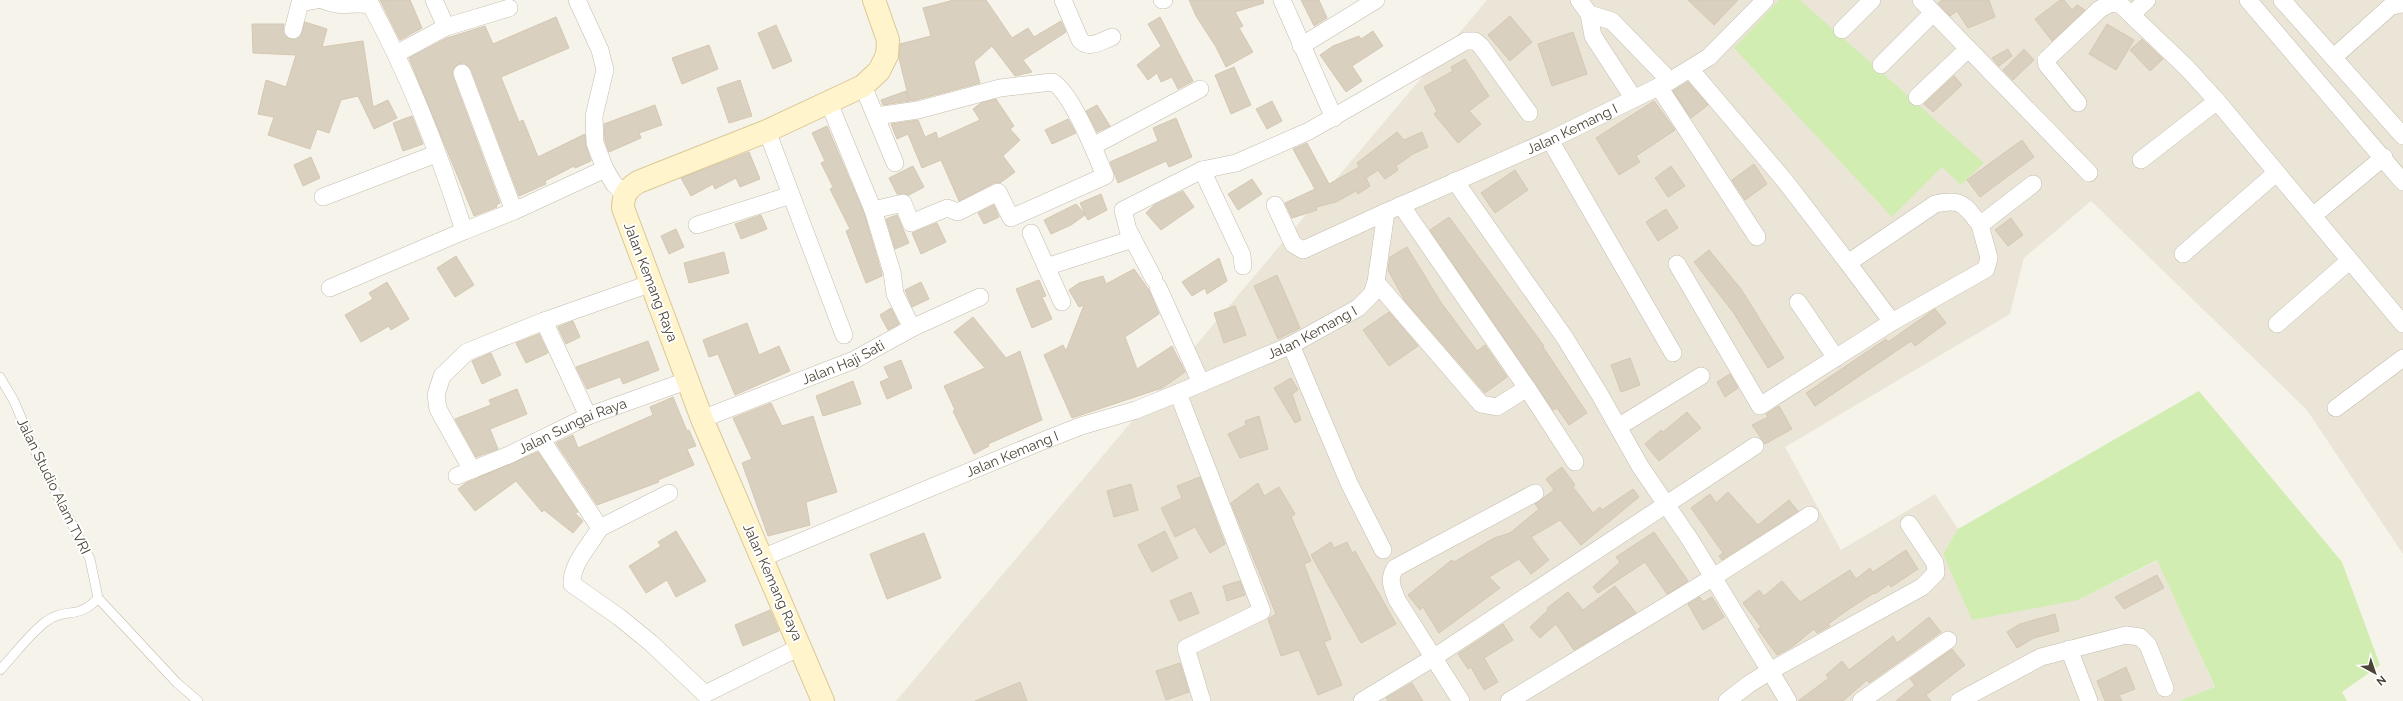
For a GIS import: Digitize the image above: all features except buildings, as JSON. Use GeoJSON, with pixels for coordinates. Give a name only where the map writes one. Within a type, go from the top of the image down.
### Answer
{"type":"FeatureCollection","features":[{"type":"Feature","properties":{"kind":"street"},"geometry":{"type":"LineString","coordinates":[[293,30],[300,3],[317,0]]}},
{"type":"Feature","properties":{"kind":"street"},"geometry":{"type":"LineString","coordinates":[[322,0],[340,6],[369,2],[396,54],[436,154],[464,231]]}},
{"type":"Feature","properties":{"kind":"street"},"geometry":{"type":"LineString","coordinates":[[434,0],[446,27]]}},
{"type":"Feature","properties":{"kind":"street"},"geometry":{"type":"LineString","coordinates":[[577,0],[600,50],[605,70],[594,116],[595,143],[605,169],[614,184],[625,195],[628,189],[638,182],[767,131],[863,86],[879,71],[887,55],[888,40],[874,0]]}},
{"type":"Feature","properties":{"kind":"street"},"geometry":{"type":"LineString","coordinates":[[1063,0],[1080,40],[1084,44],[1088,46],[1112,37]]}},
{"type":"Feature","properties":{"kind":"street"},"geometry":{"type":"LineString","coordinates":[[1282,0],[1334,118]]}},
{"type":"Feature","properties":{"kind":"street"},"geometry":{"type":"LineString","coordinates":[[1301,46],[1376,0]]}},
{"type":"Feature","properties":{"kind":"street","name":"Jalan Kemang I"},"geometry":{"type":"LineString","coordinates":[[762,558],[1045,440],[1081,426],[1136,410],[1178,394],[1291,346],[1358,308],[1372,294],[1393,208],[1550,140],[1665,84],[1690,69],[1723,45],[1765,0]]}},
{"type":"Feature","properties":{"kind":"street"},"geometry":{"type":"LineString","coordinates":[[1842,30],[1872,0]]}},
{"type":"Feature","properties":{"kind":"street"},"geometry":{"type":"LineString","coordinates":[[1921,0],[2089,173]]}},
{"type":"Feature","properties":{"kind":"street"},"geometry":{"type":"LineString","coordinates":[[2132,14],[2146,0]]}},
{"type":"Feature","properties":{"kind":"street"},"geometry":{"type":"LineString","coordinates":[[2248,0],[2384,157],[2403,182]]}},
{"type":"Feature","properties":{"kind":"street"},"geometry":{"type":"LineString","coordinates":[[2282,0],[2334,57],[2380,112],[2403,136]]}},
{"type":"Feature","properties":{"kind":"street"},"geometry":{"type":"LineString","coordinates":[[2078,103],[2047,65],[2048,56],[2100,9],[2111,3],[2121,4],[2188,68],[2276,173],[2314,215],[2349,261],[2403,324]]}},
{"type":"Feature","properties":{"kind":"street"},"geometry":{"type":"LineString","coordinates":[[1582,4],[1612,20],[1665,84],[1757,237]]}},
{"type":"Feature","properties":{"kind":"street"},"geometry":{"type":"LineString","coordinates":[[1582,4],[1593,36],[1634,99]]}},
{"type":"Feature","properties":{"kind":"street"},"geometry":{"type":"LineString","coordinates":[[2334,57],[2391,6],[2403,4]]}},
{"type":"Feature","properties":{"kind":"street"},"geometry":{"type":"LineString","coordinates":[[396,54],[446,27],[509,8]]}},
{"type":"Feature","properties":{"kind":"street"},"geometry":{"type":"LineString","coordinates":[[1881,65],[1933,13]]}},
{"type":"Feature","properties":{"kind":"street"},"geometry":{"type":"LineString","coordinates":[[1201,383],[1156,283],[1133,239],[1123,210],[1202,170],[1236,163],[1254,156],[1334,118],[1466,41],[1475,41],[1481,46],[1529,113]]}},
{"type":"Feature","properties":{"kind":"street"},"geometry":{"type":"LineString","coordinates":[[1917,97],[1968,49]]}},
{"type":"Feature","properties":{"kind":"street"},"geometry":{"type":"LineString","coordinates":[[1690,69],[1785,181],[1892,322]]}},
{"type":"Feature","properties":{"kind":"street"},"geometry":{"type":"LineString","coordinates":[[462,72],[514,211]]}},
{"type":"Feature","properties":{"kind":"street"},"geometry":{"type":"LineString","coordinates":[[873,210],[903,203],[911,223],[947,208],[958,212],[998,192],[1011,218],[1105,176],[1094,146],[1063,90],[1052,82],[1000,88],[918,110],[876,116]]}},
{"type":"Feature","properties":{"kind":"street"},"geometry":{"type":"LineString","coordinates":[[863,86],[895,163]]}},
{"type":"Feature","properties":{"kind":"street"},"geometry":{"type":"LineString","coordinates":[[1094,146],[1200,89]]}},
{"type":"Feature","properties":{"kind":"street"},"geometry":{"type":"LineString","coordinates":[[2141,160],[2217,101]]}},
{"type":"Feature","properties":{"kind":"street"},"geometry":{"type":"LineString","coordinates":[[829,103],[873,210],[892,272],[895,294],[912,328]]}},
{"type":"Feature","properties":{"kind":"street"},"geometry":{"type":"LineString","coordinates":[[767,131],[844,335]]}},
{"type":"Feature","properties":{"kind":"street"},"geometry":{"type":"LineString","coordinates":[[1550,140],[1673,353]]}},
{"type":"Feature","properties":{"kind":"street"},"geometry":{"type":"LineString","coordinates":[[323,197],[436,154]]}},
{"type":"Feature","properties":{"kind":"street"},"geometry":{"type":"LineString","coordinates":[[2314,215],[2384,157]]}},
{"type":"Feature","properties":{"kind":"street"},"geometry":{"type":"LineString","coordinates":[[330,288],[514,211],[605,169]]}},
{"type":"Feature","properties":{"kind":"street"},"geometry":{"type":"LineString","coordinates":[[1202,170],[1242,255],[1244,266]]}},
{"type":"Feature","properties":{"kind":"street"},"geometry":{"type":"LineString","coordinates":[[2183,254],[2276,173]]}},
{"type":"Feature","properties":{"kind":"street"},"geometry":{"type":"LineString","coordinates":[[1455,181],[1565,338],[1640,466],[1666,504],[1788,701]]}},
{"type":"Feature","properties":{"kind":"street"},"geometry":{"type":"LineString","coordinates":[[1980,225],[2034,184]]}},
{"type":"Feature","properties":{"kind":"street","name":"Jalan Kemang Raya"},"geometry":{"type":"LineString","coordinates":[[625,195],[623,208],[689,380],[702,419],[802,646],[823,701]]}},
{"type":"Feature","properties":{"kind":"street"},"geometry":{"type":"LineString","coordinates":[[697,225],[791,195]]}},
{"type":"Feature","properties":{"kind":"street"},"geometry":{"type":"LineString","coordinates":[[1677,264],[1760,406],[1892,322],[1986,269],[1990,258],[1980,225],[1964,204],[1952,200],[1935,204],[1848,263]]}},
{"type":"Feature","properties":{"kind":"street"},"geometry":{"type":"LineString","coordinates":[[1275,205],[1293,244],[1303,250],[1393,208],[1527,388],[1574,462]]}},
{"type":"Feature","properties":{"kind":"street"},"geometry":{"type":"LineString","coordinates":[[1031,233],[1062,302]]}},
{"type":"Feature","properties":{"kind":"street"},"geometry":{"type":"LineString","coordinates":[[1046,267],[1133,239]]}},
{"type":"Feature","properties":{"kind":"street"},"geometry":{"type":"LineString","coordinates":[[2277,324],[2349,261]]}},
{"type":"Feature","properties":{"kind":"street"},"geometry":{"type":"LineString","coordinates":[[1376,282],[1481,404],[1497,407],[1527,388]]}},
{"type":"Feature","properties":{"kind":"street"},"geometry":{"type":"LineString","coordinates":[[588,416],[544,321],[652,283]]}},
{"type":"Feature","properties":{"kind":"street","name":"Jalan Haji Sati"},"geometry":{"type":"LineString","coordinates":[[702,419],[854,360],[912,328],[980,297]]}},
{"type":"Feature","properties":{"kind":"street"},"geometry":{"type":"LineString","coordinates":[[1798,302],[1836,358]]}},
{"type":"Feature","properties":{"kind":"street","name":"Jalan Sungai Raya"},"geometry":{"type":"LineString","coordinates":[[544,321],[467,352],[442,376],[436,395],[438,409],[464,473],[541,439],[588,416],[689,380]]}},
{"type":"Feature","properties":{"kind":"street"},"geometry":{"type":"LineString","coordinates":[[1291,346],[1349,483],[1383,550]]}},
{"type":"Feature","properties":{"kind":"street"},"geometry":{"type":"LineString","coordinates":[[2336,408],[2403,358]]}},
{"type":"Feature","properties":{"kind":"street"},"geometry":{"type":"LineString","coordinates":[[1618,427],[1701,376]]}},
{"type":"Feature","properties":{"kind":"street"},"geometry":{"type":"LineString","coordinates":[[1178,394],[1262,611],[1186,648],[1202,701]]}},
{"type":"Feature","properties":{"kind":"street"},"geometry":{"type":"LineString","coordinates":[[541,439],[600,528]]}},
{"type":"Feature","properties":{"kind":"street"},"geometry":{"type":"LineString","coordinates":[[1362,701],[1433,658],[1755,446]]}},
{"type":"Feature","properties":{"kind":"street"},"geometry":{"type":"LineString","coordinates":[[1461,701],[1397,600],[1390,582],[1395,568],[1535,492]]}},
{"type":"Feature","properties":{"kind":"street"},"geometry":{"type":"LineString","coordinates":[[669,493],[600,528],[575,566],[571,575],[572,584],[619,617],[651,643],[700,697],[802,646]]}},
{"type":"Feature","properties":{"kind":"street"},"geometry":{"type":"LineString","coordinates":[[1509,701],[1712,578],[1810,515]]}},
{"type":"Feature","properties":{"kind":"street"},"geometry":{"type":"LineString","coordinates":[[1727,701],[1749,684],[1770,671],[1922,587],[1936,573],[1935,563],[1909,524]]}},
{"type":"Feature","properties":{"kind":"street"},"geometry":{"type":"LineString","coordinates":[[1959,701],[2041,657],[2126,635],[2140,636],[2148,646],[2165,688]]}},
{"type":"Feature","properties":{"kind":"street"},"geometry":{"type":"LineString","coordinates":[[1861,701],[1948,640]]}},
{"type":"Feature","properties":{"kind":"street"},"geometry":{"type":"LineString","coordinates":[[2069,649],[2089,701]]}},
{"type":"Feature","properties":{"kind":"lane","name":"Jalan Studio Alam TVRI"},"geometry":{"type":"LineString","coordinates":[[0,378],[14,401],[40,462],[90,560],[98,598]]}},
{"type":"Feature","properties":{"kind":"lane"},"geometry":{"type":"LineString","coordinates":[[0,670],[44,623],[66,612],[78,613],[90,607],[98,598],[177,683],[198,701]]}},
{"type":"Feature","properties":{"kind":"shaded area"},"geometry":{"type":"Polygon","coordinates":[[[1487,0],[2403,0],[2403,554],[2307,410],[2091,201],[2024,258],[2010,314],[1785,447],[1841,550],[1935,494],[1958,529],[1943,554],[2078,600],[2158,560],[2215,688],[2179,701],[896,701],[1487,0]]]}},
{"type":"Feature","properties":{"kind":"green space"},"geometry":{"type":"Polygon","coordinates":[[[1779,0],[1800,0],[1984,163],[1961,185],[1942,167],[1892,217],[1734,48],[1779,0]]]}},
{"type":"Feature","properties":{"kind":"green space"},"geometry":{"type":"Polygon","coordinates":[[[2199,391],[2342,562],[2380,665],[2342,692],[2347,701],[2179,701],[2215,687],[2157,560],[2078,600],[1972,620],[1943,554],[1958,529],[2199,391]]]}}]}
